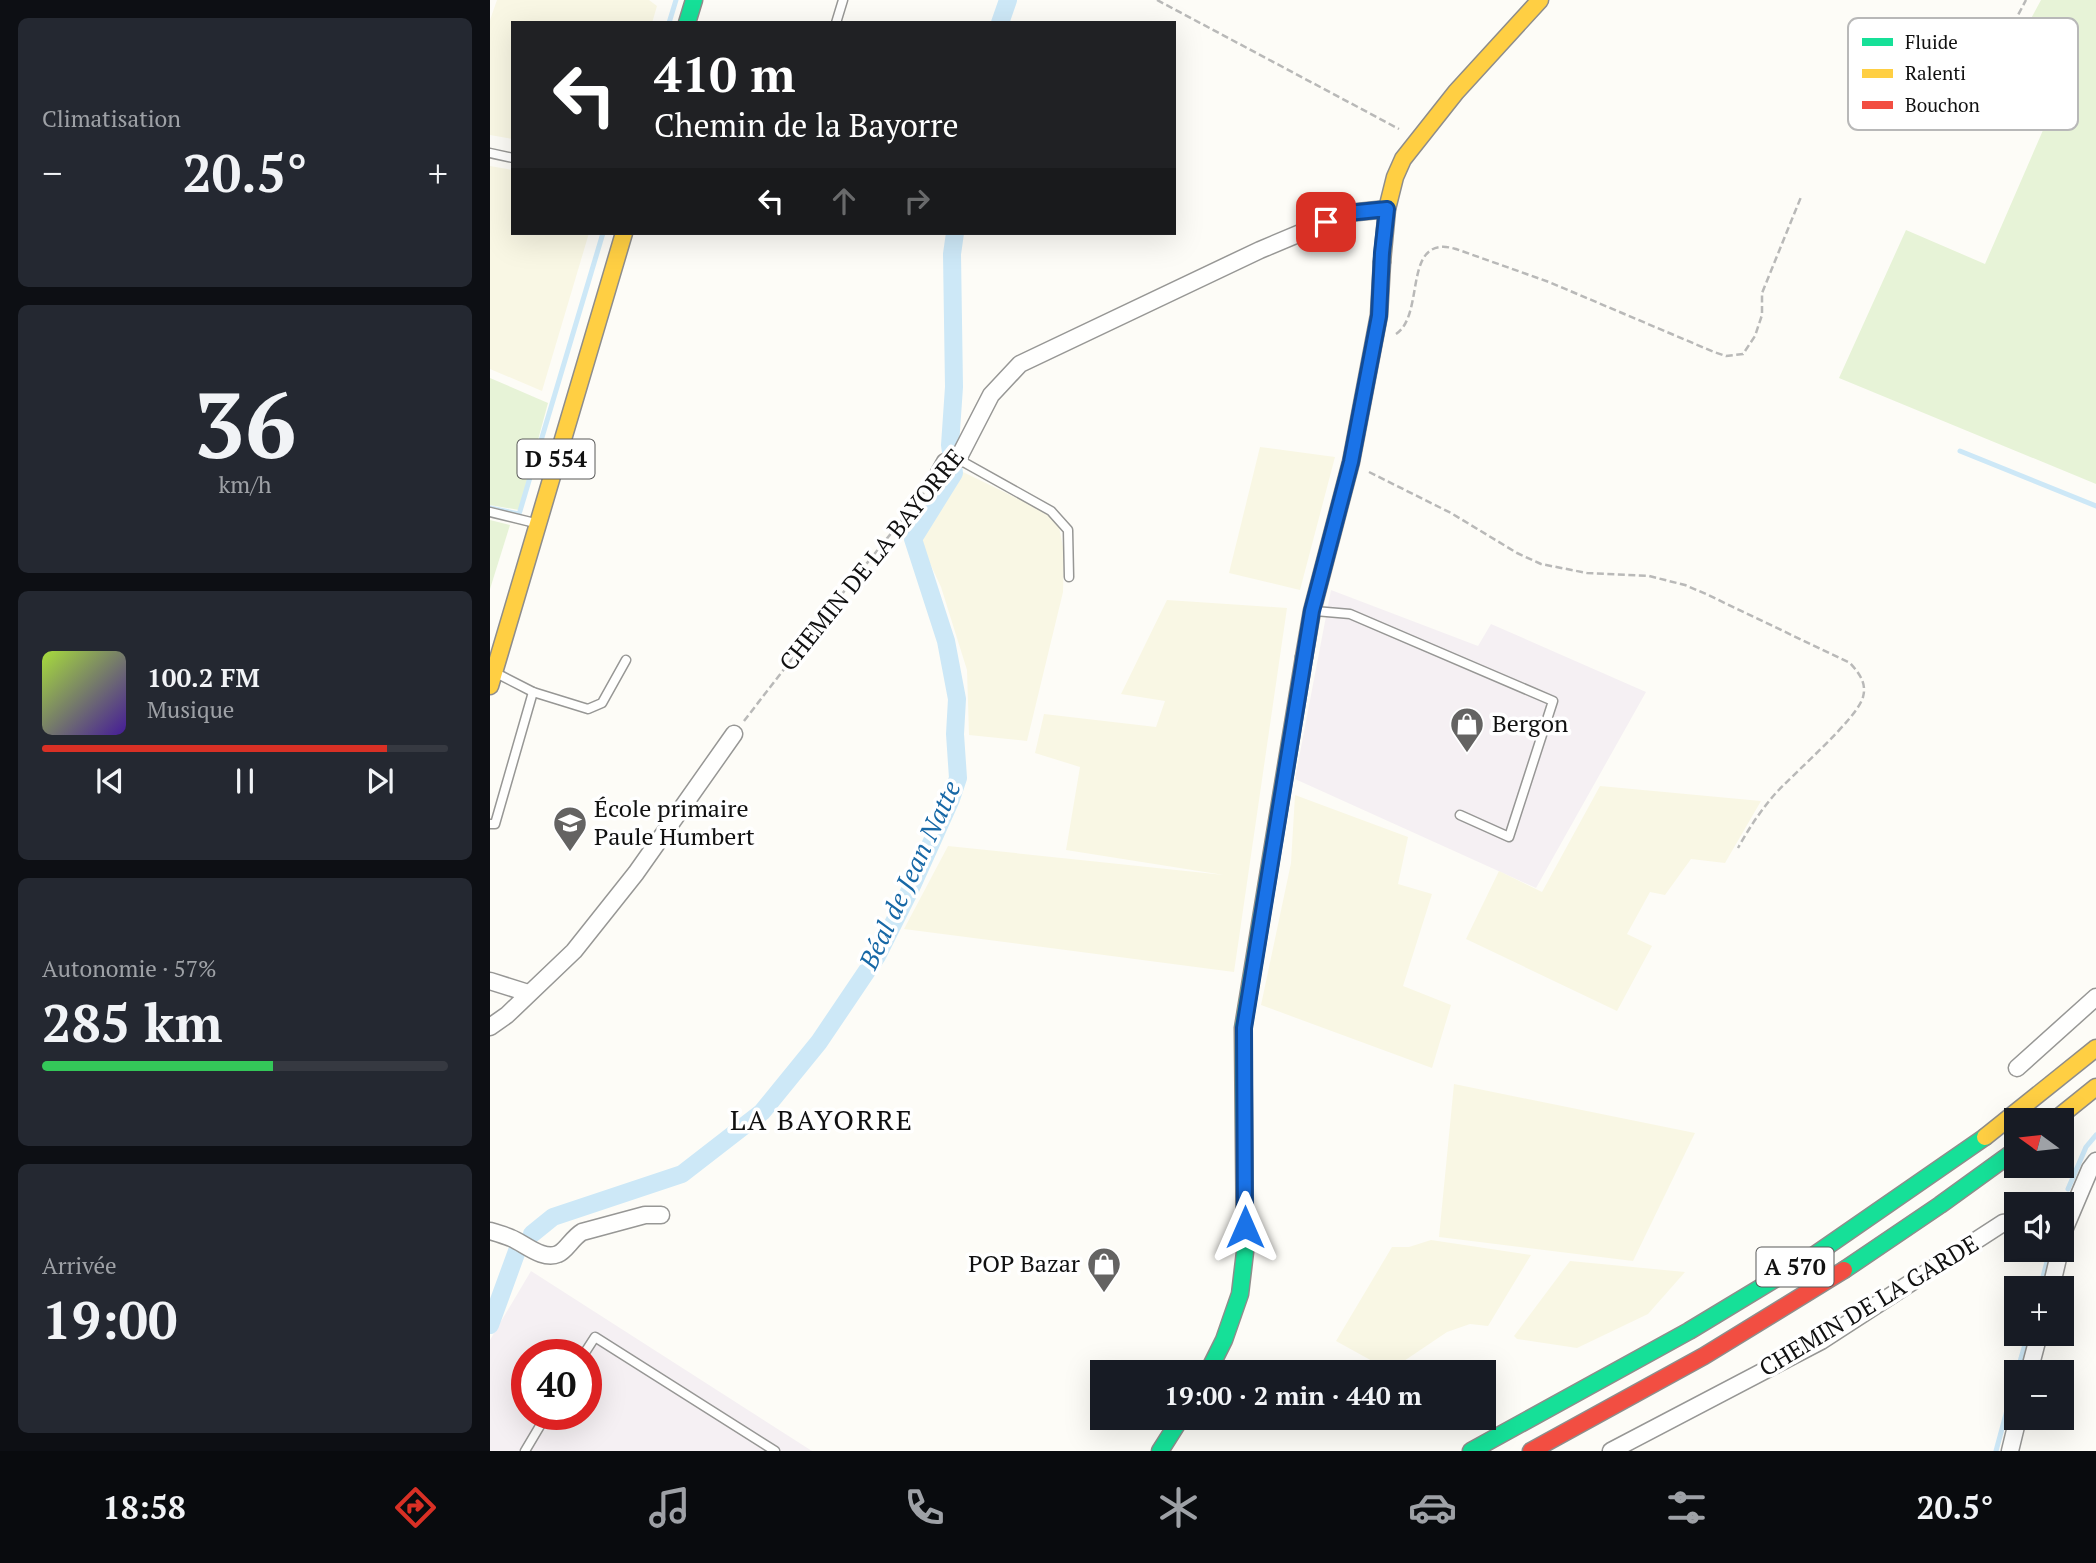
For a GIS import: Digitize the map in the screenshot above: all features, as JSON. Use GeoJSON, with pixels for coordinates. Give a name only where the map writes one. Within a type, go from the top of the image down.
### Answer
{"type":"FeatureCollection","features":[{"type":"Feature","properties":{"kind":"main road"},"geometry":{"type":"LineString","coordinates":[[688,21],[694,0]]}},
{"type":"Feature","properties":{"kind":"main road"},"geometry":{"type":"LineString","coordinates":[[1214,1360],[1240,1294],[1245,1252],[1244,1028],[1312,611],[1351,462],[1379,316],[1387,209],[1395,177],[1403,159],[1416,141],[1456,92],[1541,0]]}},
{"type":"Feature","properties":{"kind":"main road","name":"D 554"},"geometry":{"type":"LineString","coordinates":[[492,679],[623,235]]}},
{"type":"Feature","properties":{"kind":"main road","name":"A 570"},"geometry":{"type":"LineString","coordinates":[[1471,1451],[1689,1331],[1813,1256],[1970,1149],[2096,1048]]}},
{"type":"Feature","properties":{"kind":"main road"},"geometry":{"type":"LineString","coordinates":[[2070,1108],[2096,1087]]}},
{"type":"Feature","properties":{"kind":"main road","name":"A 570"},"geometry":{"type":"LineString","coordinates":[[1531,1451],[1704,1357],[1831,1279],[2004,1159]]}},
{"type":"Feature","properties":{"kind":"main road"},"geometry":{"type":"LineString","coordinates":[[1160,1451],[1173,1430]]}},
{"type":"Feature","properties":{"kind":"street","name":"CHEMIN DE LA BAYORRE"},"geometry":{"type":"LineString","coordinates":[[949,463],[991,395],[1020,364],[1260,250],[1348,213],[1387,209]]}},
{"type":"Feature","properties":{"kind":"street"},"geometry":{"type":"LineString","coordinates":[[490,1027],[575,951],[628,883],[734,734]]}},
{"type":"Feature","properties":{"kind":"street"},"geometry":{"type":"LineString","coordinates":[[490,981],[528,993]]}},
{"type":"Feature","properties":{"kind":"street"},"geometry":{"type":"LineString","coordinates":[[2017,1068],[2096,997]]}},
{"type":"Feature","properties":{"kind":"street"},"geometry":{"type":"LineString","coordinates":[[2074,1206],[2096,1161]]}},
{"type":"Feature","properties":{"kind":"street"},"geometry":{"type":"LineString","coordinates":[[490,1231],[552,1256],[560,1254],[573,1237],[582,1232],[645,1215],[661,1215]]}},
{"type":"Feature","properties":{"kind":"street","name":"CHEMIN DE LA GARDE"},"geometry":{"type":"LineString","coordinates":[[1611,1451],[1821,1341],[2004,1223]]}},
{"type":"Feature","properties":{"kind":"street"},"geometry":{"type":"LineString","coordinates":[[2010,1451],[2015,1430]]}},
{"type":"Feature","properties":{"kind":"lane"},"geometry":{"type":"LineString","coordinates":[[837,21],[843,0]]}},
{"type":"Feature","properties":{"kind":"lane"},"geometry":{"type":"LineString","coordinates":[[490,153],[511,158]]}},
{"type":"Feature","properties":{"kind":"lane"},"geometry":{"type":"LineString","coordinates":[[949,463],[1051,511],[1068,530],[1069,577]]}},
{"type":"Feature","properties":{"kind":"lane"},"geometry":{"type":"LineString","coordinates":[[490,512],[537,523]]}},
{"type":"Feature","properties":{"kind":"lane"},"geometry":{"type":"LineString","coordinates":[[1312,611],[1350,614],[1553,701],[1509,837],[1460,815]]}},
{"type":"Feature","properties":{"kind":"lane"},"geometry":{"type":"LineString","coordinates":[[492,679],[588,709],[602,703],[626,660]]}},
{"type":"Feature","properties":{"kind":"lane"},"geometry":{"type":"LineString","coordinates":[[490,824],[495,824],[533,692]]}},
{"type":"Feature","properties":{"kind":"lane"},"geometry":{"type":"LineString","coordinates":[[602,1341],[775,1451]]}},
{"type":"Feature","properties":{"kind":"lane"},"geometry":{"type":"LineString","coordinates":[[524,1451],[537,1430]]}},
{"type":"Feature","properties":{"kind":"path"},"geometry":{"type":"LineString","coordinates":[[1157,0],[1327,90],[1416,141]]}},
{"type":"Feature","properties":{"kind":"path"},"geometry":{"type":"LineString","coordinates":[[2016,18],[2025,0]]}},
{"type":"Feature","properties":{"kind":"path"},"geometry":{"type":"LineString","coordinates":[[1376,332],[1390,336],[1404,328],[1410,314],[1422,261],[1428,252],[1441,247],[1457,249],[1549,282],[1714,352],[1727,356],[1743,354],[1755,336],[1762,315],[1762,293],[1801,197]]}},
{"type":"Feature","properties":{"kind":"path"},"geometry":{"type":"LineString","coordinates":[[1351,462],[1451,513],[1517,553],[1541,564],[1587,573],[1649,576],[1685,586],[1850,663],[1860,674],[1863,683],[1861,705],[1773,796],[1738,848]]}},
{"type":"Feature","properties":{"kind":"path","name":"CHEMIN DE LA BAYORRE"},"geometry":{"type":"LineString","coordinates":[[734,734],[842,594],[949,463]]}},
{"type":"Feature","properties":{"kind":"shaded area"},"geometry":{"type":"Polygon","coordinates":[[[497,0],[649,0],[657,6],[653,21],[511,21],[511,139],[490,135],[490,20],[497,0]]]}},
{"type":"Feature","properties":{"kind":"shaded area"},"geometry":{"type":"Polygon","coordinates":[[[490,166],[511,170],[511,235],[588,235],[542,391],[490,369],[490,166]]]}},
{"type":"Feature","properties":{"kind":"shaded area"},"geometry":{"type":"Polygon","coordinates":[[[1260,447],[1335,457],[1300,590],[1229,573],[1260,447]]]}},
{"type":"Feature","properties":{"kind":"shaded area"},"geometry":{"type":"Polygon","coordinates":[[[963,472],[1045,512],[1059,527],[1064,552],[1063,592],[1027,741],[969,735],[967,670],[941,587],[919,540],[963,472]]]}},
{"type":"Feature","properties":{"kind":"shaded area"},"geometry":{"type":"Polygon","coordinates":[[[1331,590],[1478,646],[1491,624],[1646,692],[1536,888],[1295,779],[1331,590]]]}},
{"type":"Feature","properties":{"kind":"shaded area"},"geometry":{"type":"Polygon","coordinates":[[[1167,600],[1287,608],[1234,972],[904,929],[948,846],[1224,875],[1066,850],[1080,767],[1035,753],[1044,714],[1156,727],[1165,701],[1121,694],[1167,600]]]}},
{"type":"Feature","properties":{"kind":"shaded area"},"geometry":{"type":"Polygon","coordinates":[[[1600,786],[1761,801],[1725,863],[1691,859],[1665,895],[1650,892],[1627,934],[1652,946],[1617,1011],[1466,939],[1499,871],[1542,892],[1600,786]]]}},
{"type":"Feature","properties":{"kind":"shaded area"},"geometry":{"type":"Polygon","coordinates":[[[1295,795],[1408,837],[1398,884],[1432,894],[1403,986],[1451,1005],[1432,1068],[1261,1005],[1291,863],[1295,795]]]}},
{"type":"Feature","properties":{"kind":"shaded area"},"geometry":{"type":"Polygon","coordinates":[[[1454,1084],[1695,1133],[1633,1261],[1439,1237],[1454,1084]]]}},
{"type":"Feature","properties":{"kind":"shaded area"},"geometry":{"type":"Polygon","coordinates":[[[1431,1240],[1531,1255],[1488,1326],[1470,1324],[1447,1332],[1405,1360],[1370,1360],[1336,1341],[1392,1247],[1409,1247],[1431,1240]]]}},
{"type":"Feature","properties":{"kind":"shaded area"},"geometry":{"type":"Polygon","coordinates":[[[1570,1261],[1685,1272],[1648,1314],[1577,1348],[1517,1339],[1514,1336],[1570,1261]]]}},
{"type":"Feature","properties":{"kind":"shaded area"},"geometry":{"type":"Polygon","coordinates":[[[531,1271],[812,1451],[490,1451],[490,1340],[531,1271]]]}},
{"type":"Feature","properties":{"kind":"green space"},"geometry":{"type":"Polygon","coordinates":[[[2041,0],[2096,0],[2096,484],[1839,378],[1906,230],[1985,264],[2043,130],[2078,130],[2078,18],[2031,18],[2041,0]]]}},
{"type":"Feature","properties":{"kind":"green space"},"geometry":{"type":"Polygon","coordinates":[[[490,378],[548,403],[519,510],[490,505],[490,378]]]}},
{"type":"Feature","properties":{"kind":"green space"},"geometry":{"type":"Polygon","coordinates":[[[490,520],[510,525],[490,589],[490,520]]]}},
{"type":"Feature","properties":{"kind":"waterway"},"geometry":{"type":"LineString","coordinates":[[670,21],[676,0]]}},
{"type":"Feature","properties":{"kind":"waterway","name":"Béal de Jean Natte"},"geometry":{"type":"LineString","coordinates":[[1001,21],[1008,0]]}},
{"type":"Feature","properties":{"kind":"waterway"},"geometry":{"type":"LineString","coordinates":[[490,508],[519,514],[602,235]]}},
{"type":"Feature","properties":{"kind":"waterway","name":"Béal de Jean Natte"},"geometry":{"type":"LineString","coordinates":[[532,1234],[553,1217],[682,1174],[762,1112],[819,1042],[877,956],[951,799],[958,778],[955,734],[957,699],[946,641],[913,539],[954,473],[950,445],[954,387],[952,254],[955,235]]}},
{"type":"Feature","properties":{"kind":"waterway"},"geometry":{"type":"LineString","coordinates":[[1960,451],[2096,506]]}},
{"type":"Feature","properties":{"kind":"waterway"},"geometry":{"type":"LineString","coordinates":[[2068,1189],[2086,1147],[2096,1135]]}},
{"type":"Feature","properties":{"kind":"waterway","name":"Béal de Jean Natte"},"geometry":{"type":"LineString","coordinates":[[490,1325],[517,1251]]}},
{"type":"Feature","properties":{"kind":"waterway"},"geometry":{"type":"LineString","coordinates":[[2043,1276],[2047,1262]]}},
{"type":"Feature","properties":{"kind":"waterway"},"geometry":{"type":"LineString","coordinates":[[2020,1360],[2025,1346]]}},
{"type":"Feature","properties":{"kind":"waterway"},"geometry":{"type":"LineString","coordinates":[[1996,1451],[2004,1421]]}},
{"type":"Feature","properties":{"kind":"traffic: fast"},"geometry":{"type":"LineString","coordinates":[[688,21],[694,0]]}},
{"type":"Feature","properties":{"kind":"traffic: fast"},"geometry":{"type":"LineString","coordinates":[[1214,1360],[1240,1294],[1245,1252],[1243,1028],[1304,657]]}},
{"type":"Feature","properties":{"kind":"traffic: fast"},"geometry":{"type":"LineString","coordinates":[[1471,1451],[1689,1331],[1813,1256],[1985,1137]]}},
{"type":"Feature","properties":{"kind":"traffic: fast"},"geometry":{"type":"LineString","coordinates":[[1844,1270],[2004,1159]]}},
{"type":"Feature","properties":{"kind":"traffic: fast"},"geometry":{"type":"LineString","coordinates":[[1160,1451],[1173,1430]]}},
{"type":"Feature","properties":{"kind":"traffic: slow"},"geometry":{"type":"LineString","coordinates":[[1382,262],[1387,209],[1395,177],[1403,159],[1456,92],[1540,0]]}},
{"type":"Feature","properties":{"kind":"traffic: slow"},"geometry":{"type":"LineString","coordinates":[[490,686],[623,235]]}},
{"type":"Feature","properties":{"kind":"traffic: slow"},"geometry":{"type":"LineString","coordinates":[[1985,1137],[2096,1048]]}},
{"type":"Feature","properties":{"kind":"traffic: slow"},"geometry":{"type":"LineString","coordinates":[[2070,1108],[2096,1087]]}},
{"type":"Feature","properties":{"kind":"traffic: jam"},"geometry":{"type":"LineString","coordinates":[[1304,657],[1312,611],[1351,462],[1379,315],[1382,262]]}},
{"type":"Feature","properties":{"kind":"traffic: jam"},"geometry":{"type":"LineString","coordinates":[[1531,1451],[1704,1356],[1844,1270]]}},
{"type":"Feature","properties":{"kind":"place","name":"Bergon"},"geometry":{"type":"Point","coordinates":[1467,754]}},
{"type":"Feature","properties":{"kind":"place","name":"École primaire Paule Humbert"},"geometry":{"type":"Point","coordinates":[570,853]}},
{"type":"Feature","properties":{"kind":"place","name":"POP Bazar"},"geometry":{"type":"Point","coordinates":[1104,1294]}},
{"type":"Feature","properties":{"kind":"district","name":"LA BAYORRE"},"geometry":{"type":"Point","coordinates":[822,1120]}},
{"type":"Feature","properties":{"kind":"route"},"geometry":{"type":"LineString","coordinates":[[1245,1227],[1244,1028],[1312,611],[1351,462],[1379,316],[1387,209],[1348,213],[1326,222]]}}]}
